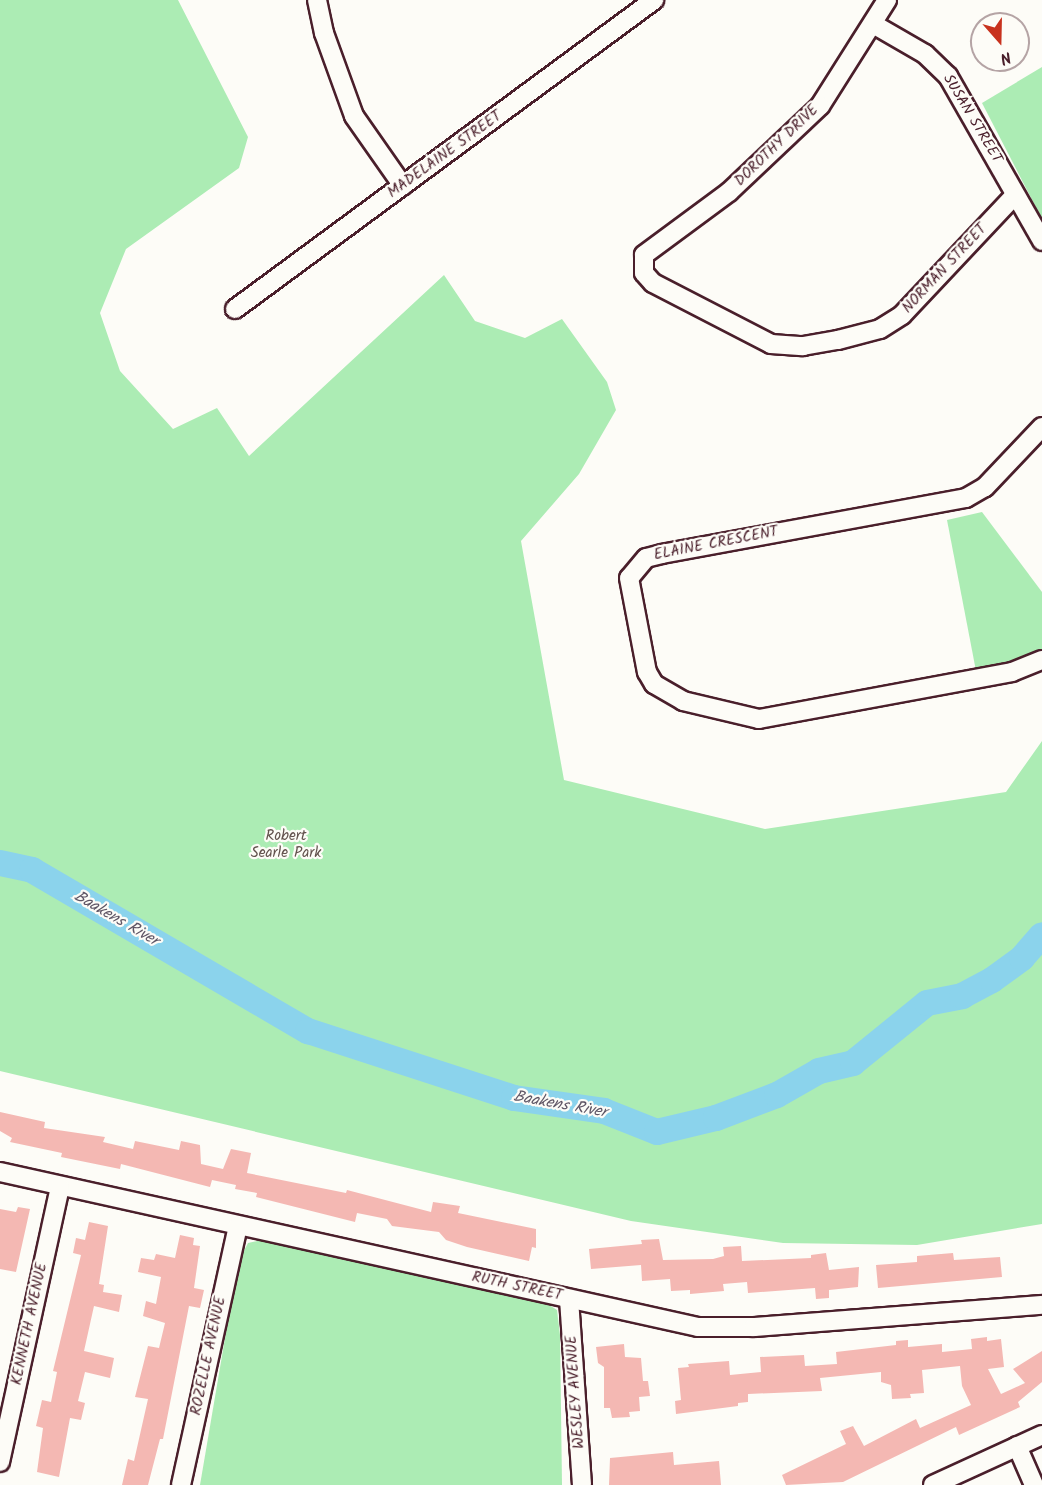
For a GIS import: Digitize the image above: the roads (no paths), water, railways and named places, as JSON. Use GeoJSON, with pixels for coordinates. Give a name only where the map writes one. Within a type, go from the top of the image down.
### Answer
{"type":"FeatureCollection","features":[{"type":"Feature","properties":{"kind":"street"},"geometry":{"type":"LineString","coordinates":[[317,0],[324,33],[354,116],[403,186]]}},
{"type":"Feature","properties":{"kind":"street","name":"MADELAINE STREET"},"geometry":{"type":"LineString","coordinates":[[235,309],[654,0]]}},
{"type":"Feature","properties":{"kind":"street","name":"DOROTHY DRIVE"},"geometry":{"type":"LineString","coordinates":[[642,266],[648,252],[729,192],[802,126],[820,106],[887,0]]}},
{"type":"Feature","properties":{"kind":"street","name":"SUSAN STREET"},"geometry":{"type":"LineString","coordinates":[[873,24],[925,54],[948,76],[1042,241]]}},
{"type":"Feature","properties":{"kind":"street","name":"NORMAN STREET"},"geometry":{"type":"LineString","coordinates":[[642,266],[653,283],[771,344],[803,346],[838,340],[880,329],[902,315],[1016,195]]}},
{"type":"Feature","properties":{"kind":"street","name":"ELAINE CRESCENT"},"geometry":{"type":"LineString","coordinates":[[1042,427],[985,487],[966,498],[645,558],[629,578],[647,672],[654,684],[683,701],[759,719],[1012,672],[1042,660]]}},
{"type":"Feature","properties":{"kind":"street","name":"RUTH STREET"},"geometry":{"type":"LineString","coordinates":[[0,1172],[698,1327],[723,1329],[1042,1305]]}},
{"type":"Feature","properties":{"kind":"street","name":"KENNETH AVENUE"},"geometry":{"type":"LineString","coordinates":[[0,1462],[60,1187]]}},
{"type":"Feature","properties":{"kind":"street","name":"ROZELLE AVENUE"},"geometry":{"type":"LineString","coordinates":[[181,1485],[238,1226]]}},
{"type":"Feature","properties":{"kind":"street","name":"WESLEY AVENUE"},"geometry":{"type":"LineString","coordinates":[[569,1299],[582,1485]]}},
{"type":"Feature","properties":{"kind":"street"},"geometry":{"type":"LineString","coordinates":[[933,1485],[1042,1435]]}},
{"type":"Feature","properties":{"kind":"street"},"geometry":{"type":"LineString","coordinates":[[1017,1446],[1034,1485]]}},
{"type":"Feature","properties":{"kind":"waterway","name":"Baakens River"},"geometry":{"type":"LineString","coordinates":[[0,863],[32,870],[308,1031],[514,1098],[604,1111],[657,1132],[716,1118],[777,1095],[819,1071],[853,1063],[927,1003],[962,996],[992,980],[1022,958],[1042,935]]}},
{"type":"Feature","properties":{"kind":"park label","name":"Robert Searle Park"},"geometry":{"type":"Point","coordinates":[286,844]}}]}
